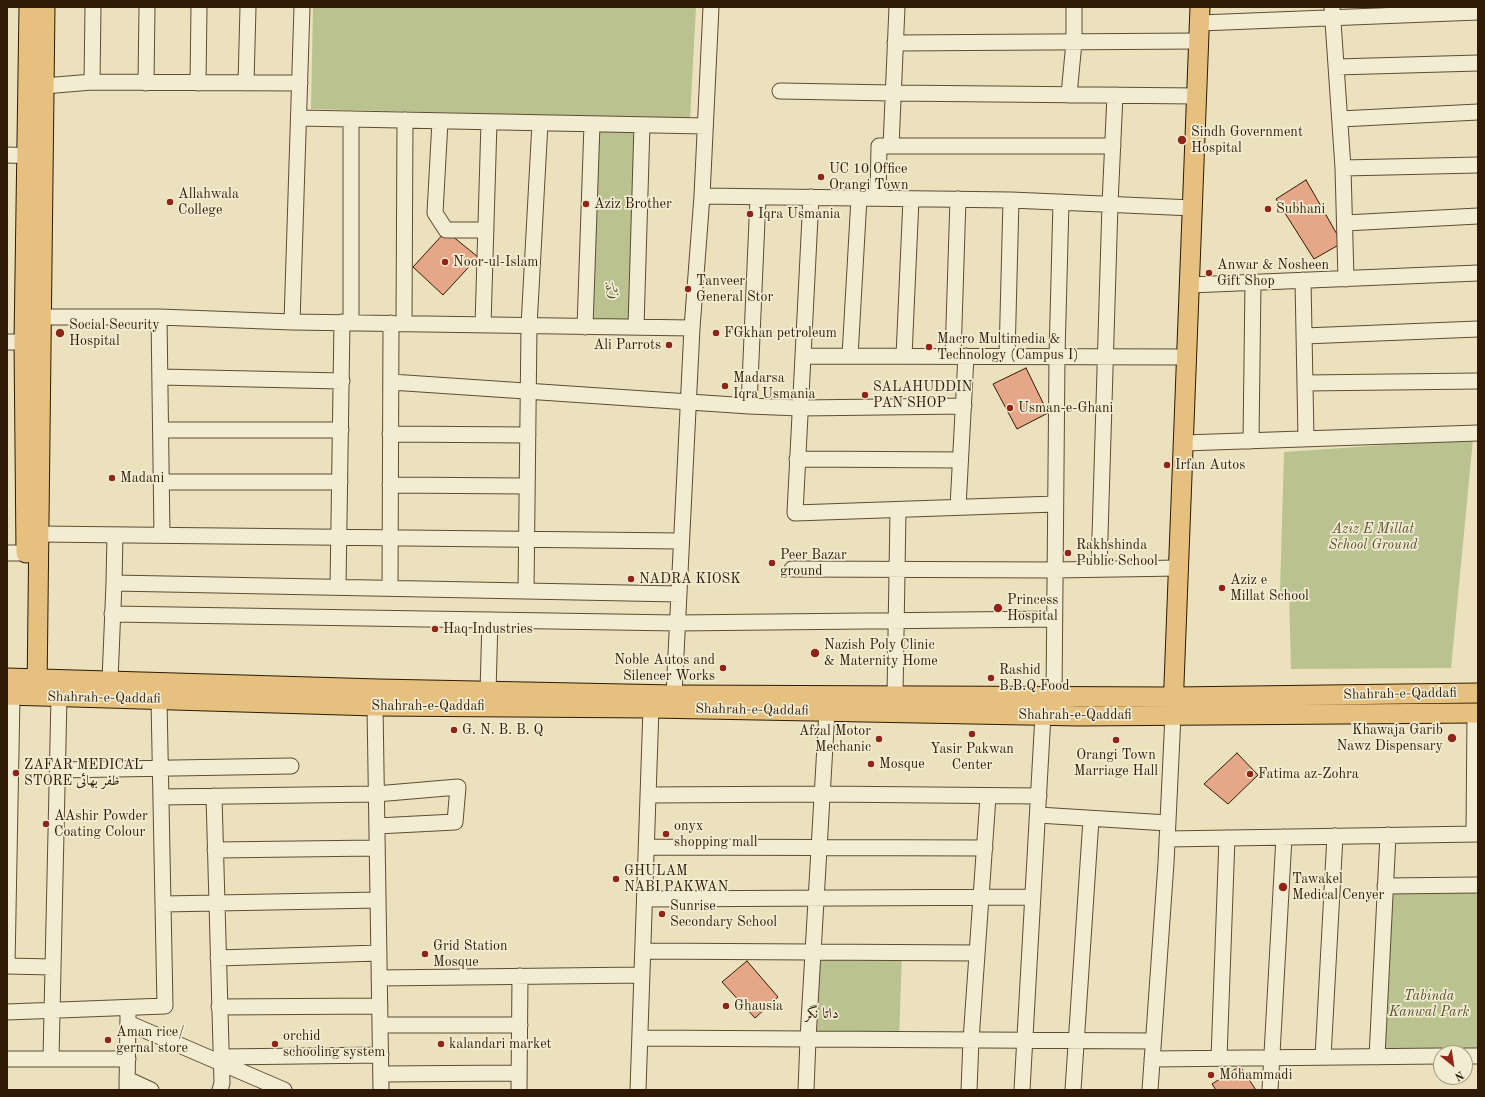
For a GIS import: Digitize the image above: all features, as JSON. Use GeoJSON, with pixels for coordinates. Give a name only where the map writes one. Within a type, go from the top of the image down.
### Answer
{"type":"FeatureCollection","features":[{"type":"Feature","properties":{"kind":"main road"},"geometry":{"type":"LineString","coordinates":[[21,689],[26,553],[24,342],[32,317],[35,156],[29,7]]}},
{"type":"Feature","properties":{"kind":"main road"},"geometry":{"type":"LineString","coordinates":[[35,156],[44,86],[45,7]]}},
{"type":"Feature","properties":{"kind":"main road"},"geometry":{"type":"LineString","coordinates":[[1173,706],[1200,24]]}},
{"type":"Feature","properties":{"kind":"main road"},"geometry":{"type":"LineString","coordinates":[[21,689],[39,534],[24,342]]}},
{"type":"Feature","properties":{"kind":"main road","name":"Shahrah-e-Qaddafi"},"geometry":{"type":"LineString","coordinates":[[21,689],[110,680],[488,692],[674,695],[1054,697],[1173,706],[1477,713]]}},
{"type":"Feature","properties":{"kind":"main road","name":"Shahrah-e-Qaddafi"},"geometry":{"type":"LineString","coordinates":[[21,689],[60,697],[375,706],[651,708],[1043,715],[1173,706],[1478,693]]}},
{"type":"Feature","properties":{"kind":"street"},"geometry":{"type":"LineString","coordinates":[[92,82],[93,7]]}},
{"type":"Feature","properties":{"kind":"street"},"geometry":{"type":"LineString","coordinates":[[146,7],[146,83]]}},
{"type":"Feature","properties":{"kind":"street"},"geometry":{"type":"LineString","coordinates":[[198,83],[199,7]]}},
{"type":"Feature","properties":{"kind":"street"},"geometry":{"type":"LineString","coordinates":[[246,83],[248,7]]}},
{"type":"Feature","properties":{"kind":"street"},"geometry":{"type":"LineString","coordinates":[[292,322],[302,7]]}},
{"type":"Feature","properties":{"kind":"street"},"geometry":{"type":"LineString","coordinates":[[674,695],[692,328],[702,196],[711,7]]}},
{"type":"Feature","properties":{"kind":"street"},"geometry":{"type":"LineString","coordinates":[[891,146],[896,7]]}},
{"type":"Feature","properties":{"kind":"street"},"geometry":{"type":"LineString","coordinates":[[1069,94],[1074,42],[1074,7]]}},
{"type":"Feature","properties":{"kind":"street"},"geometry":{"type":"LineString","coordinates":[[1332,12],[1343,168],[1346,279]]}},
{"type":"Feature","properties":{"kind":"street"},"geometry":{"type":"LineString","coordinates":[[895,43],[1074,42],[1280,13],[1478,12]]}},
{"type":"Feature","properties":{"kind":"street"},"geometry":{"type":"LineString","coordinates":[[1336,67],[1478,63]]}},
{"type":"Feature","properties":{"kind":"street"},"geometry":{"type":"LineString","coordinates":[[44,86],[92,82],[300,83]]}},
{"type":"Feature","properties":{"kind":"street"},"geometry":{"type":"LineString","coordinates":[[780,91],[1197,96]]}},
{"type":"Feature","properties":{"kind":"street"},"geometry":{"type":"LineString","coordinates":[[1099,569],[1110,204],[1115,95]]}},
{"type":"Feature","properties":{"kind":"street"},"geometry":{"type":"LineString","coordinates":[[1340,119],[1478,112]]}},
{"type":"Feature","properties":{"kind":"street"},"geometry":{"type":"LineString","coordinates":[[299,118],[705,126]]}},
{"type":"Feature","properties":{"kind":"street"},"geometry":{"type":"LineString","coordinates":[[338,588],[342,381],[347,322],[351,119]]}},
{"type":"Feature","properties":{"kind":"street"},"geometry":{"type":"LineString","coordinates":[[390,588],[391,382],[398,323],[406,120]]}},
{"type":"Feature","properties":{"kind":"street"},"geometry":{"type":"LineString","coordinates":[[440,121],[435,213],[446,230],[486,230]]}},
{"type":"Feature","properties":{"kind":"street"},"geometry":{"type":"LineString","coordinates":[[483,325],[489,122]]}},
{"type":"Feature","properties":{"kind":"street"},"geometry":{"type":"LineString","coordinates":[[526,591],[529,326],[540,123]]}},
{"type":"Feature","properties":{"kind":"street"},"geometry":{"type":"LineString","coordinates":[[585,327],[592,124]]}},
{"type":"Feature","properties":{"kind":"street"},"geometry":{"type":"LineString","coordinates":[[636,328],[642,125]]}},
{"type":"Feature","properties":{"kind":"street"},"geometry":{"type":"LineString","coordinates":[[878,198],[879,146],[1113,146]]}},
{"type":"Feature","properties":{"kind":"street"},"geometry":{"type":"LineString","coordinates":[[7,155],[35,156]]}},
{"type":"Feature","properties":{"kind":"street"},"geometry":{"type":"LineString","coordinates":[[1343,168],[1478,165]]}},
{"type":"Feature","properties":{"kind":"street"},"geometry":{"type":"LineString","coordinates":[[702,196],[1011,200],[1193,208]]}},
{"type":"Feature","properties":{"kind":"street"},"geometry":{"type":"LineString","coordinates":[[749,406],[758,196]]}},
{"type":"Feature","properties":{"kind":"street"},"geometry":{"type":"LineString","coordinates":[[811,197],[795,513],[1055,504]]}},
{"type":"Feature","properties":{"kind":"street"},"geometry":{"type":"LineString","coordinates":[[850,356],[859,198]]}},
{"type":"Feature","properties":{"kind":"street"},"geometry":{"type":"LineString","coordinates":[[904,356],[911,199]]}},
{"type":"Feature","properties":{"kind":"street"},"geometry":{"type":"LineString","coordinates":[[958,199],[960,356],[964,406],[958,507]]}},
{"type":"Feature","properties":{"kind":"street"},"geometry":{"type":"LineString","coordinates":[[1007,356],[1011,200]]}},
{"type":"Feature","properties":{"kind":"street"},"geometry":{"type":"LineString","coordinates":[[1054,697],[1057,356],[1061,202]]}},
{"type":"Feature","properties":{"kind":"street"},"geometry":{"type":"LineString","coordinates":[[1345,223],[1478,216]]}},
{"type":"Feature","properties":{"kind":"street"},"geometry":{"type":"LineString","coordinates":[[1190,285],[1478,273]]}},
{"type":"Feature","properties":{"kind":"street"},"geometry":{"type":"LineString","coordinates":[[1303,280],[1306,439]]}},
{"type":"Feature","properties":{"kind":"street"},"geometry":{"type":"LineString","coordinates":[[1251,441],[1253,282]]}},
{"type":"Feature","properties":{"kind":"street"},"geometry":{"type":"LineString","coordinates":[[32,317],[159,317],[292,322],[692,328]]}},
{"type":"Feature","properties":{"kind":"street"},"geometry":{"type":"LineString","coordinates":[[159,317],[162,535]]}},
{"type":"Feature","properties":{"kind":"street"},"geometry":{"type":"LineString","coordinates":[[1304,336],[1478,329]]}},
{"type":"Feature","properties":{"kind":"street"},"geometry":{"type":"LineString","coordinates":[[803,356],[1187,356]]}},
{"type":"Feature","properties":{"kind":"street"},"geometry":{"type":"LineString","coordinates":[[160,377],[342,381]]}},
{"type":"Feature","properties":{"kind":"street"},"geometry":{"type":"LineString","coordinates":[[1305,383],[1478,381]]}},
{"type":"Feature","properties":{"kind":"street"},"geometry":{"type":"LineString","coordinates":[[391,382],[749,406],[800,408],[964,406]]}},
{"type":"Feature","properties":{"kind":"street"},"geometry":{"type":"LineString","coordinates":[[160,430],[341,430]]}},
{"type":"Feature","properties":{"kind":"street"},"geometry":{"type":"LineString","coordinates":[[1184,444],[1478,433]]}},
{"type":"Feature","properties":{"kind":"street"},"geometry":{"type":"LineString","coordinates":[[390,434],[528,435]]}},
{"type":"Feature","properties":{"kind":"street"},"geometry":{"type":"LineString","coordinates":[[798,459],[960,460]]}},
{"type":"Feature","properties":{"kind":"street"},"geometry":{"type":"LineString","coordinates":[[161,482],[340,482]]}},
{"type":"Feature","properties":{"kind":"street"},"geometry":{"type":"LineString","coordinates":[[390,485],[527,486]]}},
{"type":"Feature","properties":{"kind":"street"},"geometry":{"type":"LineString","coordinates":[[895,696],[898,510]]}},
{"type":"Feature","properties":{"kind":"street"},"geometry":{"type":"LineString","coordinates":[[39,534],[681,541]]}},
{"type":"Feature","properties":{"kind":"street"},"geometry":{"type":"LineString","coordinates":[[110,680],[115,534]]}},
{"type":"Feature","properties":{"kind":"street"},"geometry":{"type":"LineString","coordinates":[[7,553],[26,553]]}},
{"type":"Feature","properties":{"kind":"street"},"geometry":{"type":"LineString","coordinates":[[792,569],[1055,570],[1179,568]]}},
{"type":"Feature","properties":{"kind":"street"},"geometry":{"type":"LineString","coordinates":[[114,583],[679,594]]}},
{"type":"Feature","properties":{"kind":"street"},"geometry":{"type":"LineString","coordinates":[[112,614],[677,623],[1054,619]]}},
{"type":"Feature","properties":{"kind":"street"},"geometry":{"type":"LineString","coordinates":[[488,692],[490,620]]}},
{"type":"Feature","properties":{"kind":"street"},"geometry":{"type":"LineString","coordinates":[[21,689],[7,966],[53,967]]}},
{"type":"Feature","properties":{"kind":"street"},"geometry":{"type":"LineString","coordinates":[[51,1058],[60,697]]}},
{"type":"Feature","properties":{"kind":"street"},"geometry":{"type":"LineString","coordinates":[[7,1012],[165,1006],[159,700]]}},
{"type":"Feature","properties":{"kind":"street"},"geometry":{"type":"LineString","coordinates":[[375,706],[381,1090]]}},
{"type":"Feature","properties":{"kind":"street"},"geometry":{"type":"LineString","coordinates":[[1150,1090],[1168,823],[1173,706]]}},
{"type":"Feature","properties":{"kind":"street"},"geometry":{"type":"LineString","coordinates":[[638,1090],[651,708]]}},
{"type":"Feature","properties":{"kind":"street"},"geometry":{"type":"LineString","coordinates":[[806,1090],[827,711]]}},
{"type":"Feature","properties":{"kind":"street"},"geometry":{"type":"LineString","coordinates":[[1167,838],[1476,834],[1477,713]]}},
{"type":"Feature","properties":{"kind":"street"},"geometry":{"type":"LineString","coordinates":[[1022,1090],[1043,715]]}},
{"type":"Feature","properties":{"kind":"street"},"geometry":{"type":"LineString","coordinates":[[58,770],[291,766]]}},
{"type":"Feature","properties":{"kind":"street"},"geometry":{"type":"LineString","coordinates":[[161,797],[376,794],[458,787],[455,822],[377,826]]}},
{"type":"Feature","properties":{"kind":"street"},"geometry":{"type":"LineString","coordinates":[[648,795],[822,794],[988,797],[1039,796]]}},
{"type":"Feature","properties":{"kind":"street"},"geometry":{"type":"LineString","coordinates":[[214,796],[222,1083],[220,1090]]}},
{"type":"Feature","properties":{"kind":"street"},"geometry":{"type":"LineString","coordinates":[[969,1090],[971,1040],[988,797]]}},
{"type":"Feature","properties":{"kind":"street"},"geometry":{"type":"LineString","coordinates":[[1038,815],[1168,823]]}},
{"type":"Feature","properties":{"kind":"street"},"geometry":{"type":"LineString","coordinates":[[1073,1090],[1091,819]]}},
{"type":"Feature","properties":{"kind":"street"},"geometry":{"type":"LineString","coordinates":[[1376,1057],[1388,835]]}},
{"type":"Feature","properties":{"kind":"street"},"geometry":{"type":"LineString","coordinates":[[1323,1057],[1335,836]]}},
{"type":"Feature","properties":{"kind":"street"},"geometry":{"type":"LineString","coordinates":[[1270,1090],[1284,837]]}},
{"type":"Feature","properties":{"kind":"street"},"geometry":{"type":"LineString","coordinates":[[1219,1058],[1227,838]]}},
{"type":"Feature","properties":{"kind":"street"},"geometry":{"type":"LineString","coordinates":[[647,847],[985,848]]}},
{"type":"Feature","properties":{"kind":"street"},"geometry":{"type":"LineString","coordinates":[[215,850],[377,848]]}},
{"type":"Feature","properties":{"kind":"street"},"geometry":{"type":"LineString","coordinates":[[1385,886],[1478,885]]}},
{"type":"Feature","properties":{"kind":"street"},"geometry":{"type":"LineString","coordinates":[[645,899],[1033,897]]}},
{"type":"Feature","properties":{"kind":"street"},"geometry":{"type":"LineString","coordinates":[[163,904],[378,900]]}},
{"type":"Feature","properties":{"kind":"street"},"geometry":{"type":"LineString","coordinates":[[643,951],[978,953]]}},
{"type":"Feature","properties":{"kind":"street"},"geometry":{"type":"LineString","coordinates":[[218,958],[379,953]]}},
{"type":"Feature","properties":{"kind":"street"},"geometry":{"type":"LineString","coordinates":[[379,978],[642,975]]}},
{"type":"Feature","properties":{"kind":"street"},"geometry":{"type":"LineString","coordinates":[[519,1090],[520,976]]}},
{"type":"Feature","properties":{"kind":"street"},"geometry":{"type":"LineString","coordinates":[[219,1006],[380,1006]]}},
{"type":"Feature","properties":{"kind":"street"},"geometry":{"type":"LineString","coordinates":[[128,1008],[127,1084],[151,1090]]}},
{"type":"Feature","properties":{"kind":"street"},"geometry":{"type":"LineString","coordinates":[[128,1023],[221,1059],[284,1090]]}},
{"type":"Feature","properties":{"kind":"street"},"geometry":{"type":"LineString","coordinates":[[380,1026],[520,1025]]}},
{"type":"Feature","properties":{"kind":"street"},"geometry":{"type":"LineString","coordinates":[[640,1038],[1154,1041]]}},
{"type":"Feature","properties":{"kind":"street"},"geometry":{"type":"LineString","coordinates":[[221,1059],[381,1055]]}},
{"type":"Feature","properties":{"kind":"street"},"geometry":{"type":"LineString","coordinates":[[1152,1059],[1433,1056]]}},
{"type":"Feature","properties":{"kind":"street"},"geometry":{"type":"LineString","coordinates":[[7,1059],[128,1059]]}},
{"type":"Feature","properties":{"kind":"street"},"geometry":{"type":"LineString","coordinates":[[381,1074],[519,1073]]}},
{"type":"Feature","properties":{"kind":"green space"},"geometry":{"type":"Polygon","coordinates":[[[313,7],[696,7],[690,119],[311,109],[313,7]]]}},
{"type":"Feature","properties":{"kind":"green space","name":"باغ"},"geometry":{"type":"Polygon","coordinates":[[[592,124],[642,125],[636,327],[585,327],[592,124]]]}},
{"type":"Feature","properties":{"kind":"green space","name":"Aziz E Millat School Ground"},"geometry":{"type":"Polygon","coordinates":[[[1473,439],[1451,668],[1291,669],[1289,592],[1280,592],[1284,452],[1473,439]]]}},
{"type":"Feature","properties":{"kind":"green space","name":"Tabinda Kanwal Park"},"geometry":{"type":"Polygon","coordinates":[[[1478,885],[1478,1056],[1473,1055],[1473,1045],[1433,1045],[1433,1054],[1377,1057],[1385,886],[1478,885]]]}},
{"type":"Feature","properties":{"kind":"green space"},"geometry":{"type":"Polygon","coordinates":[[[813,953],[902,954],[899,1039],[808,1039],[813,953]]]}},
{"type":"Feature","properties":{"kind":"building"},"geometry":{"type":"Polygon","coordinates":[[[1306,180],[1342,243],[1314,259],[1276,199],[1306,180]]]}},
{"type":"Feature","properties":{"kind":"building","name":"Noor-ul-Islam"},"geometry":{"type":"Polygon","coordinates":[[[446,231],[478,257],[443,295],[413,267],[446,231]]]}},
{"type":"Feature","properties":{"kind":"building"},"geometry":{"type":"Polygon","coordinates":[[[1026,368],[1048,413],[1017,429],[993,384],[1026,368]]]}},
{"type":"Feature","properties":{"kind":"building"},"geometry":{"type":"Polygon","coordinates":[[[1237,753],[1258,775],[1228,804],[1204,784],[1237,753]]]}},
{"type":"Feature","properties":{"kind":"building"},"geometry":{"type":"Polygon","coordinates":[[[747,961],[778,997],[755,1018],[722,982],[747,961]]]}},
{"type":"Feature","properties":{"kind":"building"},"geometry":{"type":"Polygon","coordinates":[[[1240,1066],[1256,1090],[1216,1090],[1212,1084],[1240,1066]]]}},
{"type":"Feature","properties":{"kind":"place","name":"Sindh Government Hospital"},"geometry":{"type":"Point","coordinates":[1182,140]}},
{"type":"Feature","properties":{"kind":"place","name":"UC 10 Office Orangi Town"},"geometry":{"type":"Point","coordinates":[821,177]}},
{"type":"Feature","properties":{"kind":"place","name":"Allahwala College"},"geometry":{"type":"Point","coordinates":[170,202]}},
{"type":"Feature","properties":{"kind":"place","name":"Aziz Brother"},"geometry":{"type":"Point","coordinates":[586,204]}},
{"type":"Feature","properties":{"kind":"place","name":"Subhani"},"geometry":{"type":"Point","coordinates":[1268,209]}},
{"type":"Feature","properties":{"kind":"place","name":"Iqra Usmania"},"geometry":{"type":"Point","coordinates":[750,214]}},
{"type":"Feature","properties":{"kind":"place","name":"Noor-ul-Islam"},"geometry":{"type":"Point","coordinates":[445,262]}},
{"type":"Feature","properties":{"kind":"place","name":"Anwar & Nosheen Gift Shop"},"geometry":{"type":"Point","coordinates":[1209,273]}},
{"type":"Feature","properties":{"kind":"place","name":"Tanveer General Stor"},"geometry":{"type":"Point","coordinates":[688,289]}},
{"type":"Feature","properties":{"kind":"place","name":"Social Security Hospital"},"geometry":{"type":"Point","coordinates":[60,333]}},
{"type":"Feature","properties":{"kind":"place","name":"FGkhan petroleum"},"geometry":{"type":"Point","coordinates":[716,333]}},
{"type":"Feature","properties":{"kind":"place","name":"Ali Parrots"},"geometry":{"type":"Point","coordinates":[669,345]}},
{"type":"Feature","properties":{"kind":"place","name":"Macro Multimedia & Technology (Campus I)"},"geometry":{"type":"Point","coordinates":[929,347]}},
{"type":"Feature","properties":{"kind":"place","name":"Madarsa Iqra Usmania"},"geometry":{"type":"Point","coordinates":[725,386]}},
{"type":"Feature","properties":{"kind":"place","name":"SALAHUDDIN PAN SHOP"},"geometry":{"type":"Point","coordinates":[865,395]}},
{"type":"Feature","properties":{"kind":"place","name":"Usman-e-Ghani"},"geometry":{"type":"Point","coordinates":[1010,408]}},
{"type":"Feature","properties":{"kind":"place","name":"Irfan Autos"},"geometry":{"type":"Point","coordinates":[1167,465]}},
{"type":"Feature","properties":{"kind":"place","name":"Madani"},"geometry":{"type":"Point","coordinates":[112,478]}},
{"type":"Feature","properties":{"kind":"place","name":"Rakhshinda Public School"},"geometry":{"type":"Point","coordinates":[1068,553]}},
{"type":"Feature","properties":{"kind":"place","name":"Peer Bazar ground"},"geometry":{"type":"Point","coordinates":[772,563]}},
{"type":"Feature","properties":{"kind":"place","name":"NADRA KIOSK"},"geometry":{"type":"Point","coordinates":[631,579]}},
{"type":"Feature","properties":{"kind":"place","name":"Aziz e Millat School"},"geometry":{"type":"Point","coordinates":[1222,588]}},
{"type":"Feature","properties":{"kind":"place","name":"Princess Hospital"},"geometry":{"type":"Point","coordinates":[998,608]}},
{"type":"Feature","properties":{"kind":"place","name":"Haq Industries"},"geometry":{"type":"Point","coordinates":[435,629]}},
{"type":"Feature","properties":{"kind":"place","name":"Nazish Poly Clinic & Maternity Home"},"geometry":{"type":"Point","coordinates":[815,653]}},
{"type":"Feature","properties":{"kind":"place","name":"Noble Autos and Silencer Works"},"geometry":{"type":"Point","coordinates":[723,668]}},
{"type":"Feature","properties":{"kind":"place","name":"Rashid B.B.Q Food"},"geometry":{"type":"Point","coordinates":[991,678]}},
{"type":"Feature","properties":{"kind":"place","name":"G. N. B. B. Q"},"geometry":{"type":"Point","coordinates":[454,730]}},
{"type":"Feature","properties":{"kind":"place","name":"Yasir Pakwan Center"},"geometry":{"type":"Point","coordinates":[972,734]}},
{"type":"Feature","properties":{"kind":"place","name":"Khawaja Garib Nawz Dispensary"},"geometry":{"type":"Point","coordinates":[1452,738]}},
{"type":"Feature","properties":{"kind":"place","name":"Afzal Motor Mechanic"},"geometry":{"type":"Point","coordinates":[879,739]}},
{"type":"Feature","properties":{"kind":"place","name":"Orangi Town Marriage Hall"},"geometry":{"type":"Point","coordinates":[1116,740]}},
{"type":"Feature","properties":{"kind":"place","name":"Mosque"},"geometry":{"type":"Point","coordinates":[871,764]}},
{"type":"Feature","properties":{"kind":"place","name":"ZAFAR MEDICAL STORE ظفر بھائی"},"geometry":{"type":"Point","coordinates":[16,773]}},
{"type":"Feature","properties":{"kind":"place","name":"Fatima az-Zohra"},"geometry":{"type":"Point","coordinates":[1250,774]}},
{"type":"Feature","properties":{"kind":"place","name":"AAshir Powder Coating Colour"},"geometry":{"type":"Point","coordinates":[46,824]}},
{"type":"Feature","properties":{"kind":"place","name":"onyx shopping mall"},"geometry":{"type":"Point","coordinates":[666,834]}},
{"type":"Feature","properties":{"kind":"place","name":"GHULAM NABI PAKWAN"},"geometry":{"type":"Point","coordinates":[616,879]}},
{"type":"Feature","properties":{"kind":"place","name":"Tawakel Medical Cenyer"},"geometry":{"type":"Point","coordinates":[1283,887]}},
{"type":"Feature","properties":{"kind":"place","name":"Sunrise Secondary School"},"geometry":{"type":"Point","coordinates":[662,914]}},
{"type":"Feature","properties":{"kind":"place","name":"Grid Station Mosque"},"geometry":{"type":"Point","coordinates":[425,954]}},
{"type":"Feature","properties":{"kind":"place","name":"Ghausia"},"geometry":{"type":"Point","coordinates":[726,1006]}},
{"type":"Feature","properties":{"kind":"place","name":"Aman rice/ gernal store"},"geometry":{"type":"Point","coordinates":[108,1040]}},
{"type":"Feature","properties":{"kind":"place","name":"orchid schooling system"},"geometry":{"type":"Point","coordinates":[275,1044]}},
{"type":"Feature","properties":{"kind":"place","name":"kalandari market"},"geometry":{"type":"Point","coordinates":[441,1044]}},
{"type":"Feature","properties":{"kind":"place","name":"Mohammadi"},"geometry":{"type":"Point","coordinates":[1211,1075]}},
{"type":"Feature","properties":{"kind":"district","name":"داتا نگر"},"geometry":{"type":"Point","coordinates":[822,1014]}}]}
